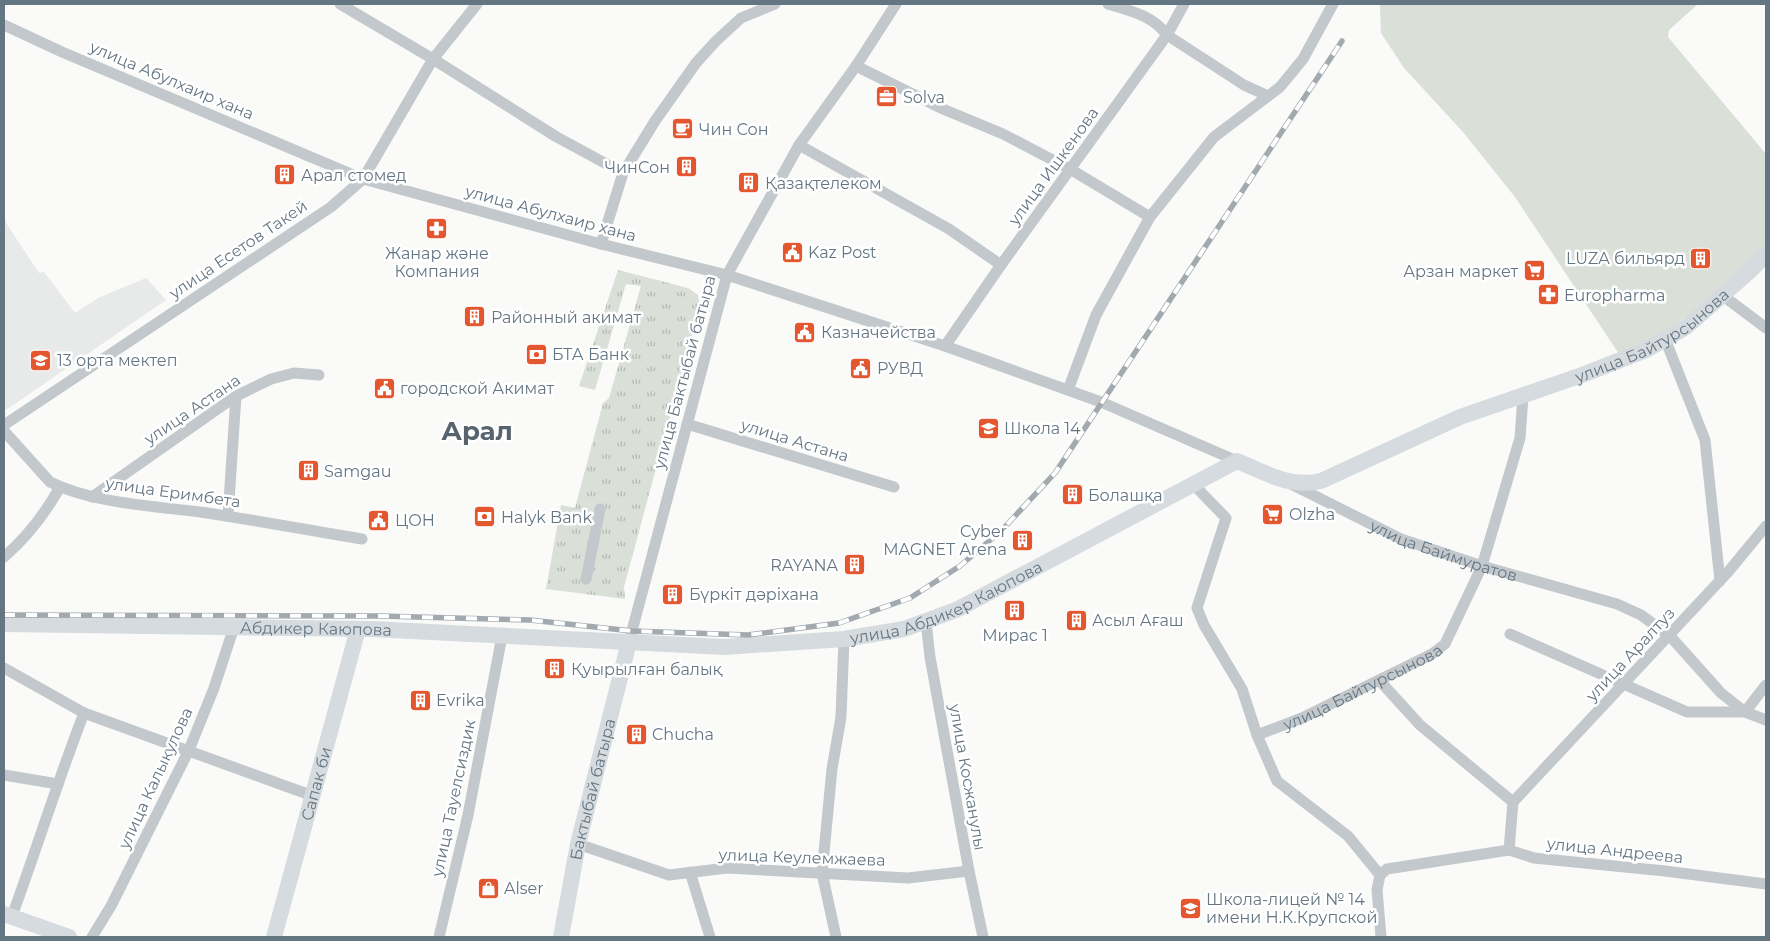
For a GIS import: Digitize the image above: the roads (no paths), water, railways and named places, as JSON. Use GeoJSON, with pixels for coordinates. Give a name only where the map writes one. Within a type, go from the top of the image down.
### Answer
{"type":"FeatureCollection","features":[{"type":"Feature","properties":{"kind":"street"},"geometry":{"type":"LineString","coordinates":[[340,4],[433,59],[555,136],[623,173]]}},
{"type":"Feature","properties":{"kind":"street","name":"улица Есетов Такей"},"geometry":{"type":"LineString","coordinates":[[4,425],[332,207],[363,178],[433,59],[477,4]]}},
{"type":"Feature","properties":{"kind":"street"},"geometry":{"type":"LineString","coordinates":[[601,244],[623,173],[655,121],[696,63],[741,18],[775,4]]}},
{"type":"Feature","properties":{"kind":"street","name":"улица Бактыбай батыра"},"geometry":{"type":"LineString","coordinates":[[629,642],[727,275],[799,145],[856,66],[896,4]]}},
{"type":"Feature","properties":{"kind":"street"},"geometry":{"type":"LineString","coordinates":[[1108,4],[1143,16],[1159,25],[1167,35],[1244,85],[1268,96]]}},
{"type":"Feature","properties":{"kind":"street","name":"улица Ишкенова"},"geometry":{"type":"LineString","coordinates":[[945,346],[1167,35],[1184,4]]}},
{"type":"Feature","properties":{"kind":"street"},"geometry":{"type":"LineString","coordinates":[[1068,390],[1096,315],[1150,217],[1214,137],[1280,88],[1303,59],[1333,4]]}},
{"type":"Feature","properties":{"kind":"street","name":"улица Абулхаир хана"},"geometry":{"type":"LineString","coordinates":[[4,25],[363,178],[601,244],[727,275],[945,346],[1101,402]]}},
{"type":"Feature","properties":{"kind":"street"},"geometry":{"type":"LineString","coordinates":[[856,66],[943,109],[1003,134],[1070,169],[1150,217]]}},
{"type":"Feature","properties":{"kind":"street"},"geometry":{"type":"LineString","coordinates":[[799,145],[949,229],[1001,265]]}},
{"type":"Feature","properties":{"kind":"street","name":"улица Байтурсынова"},"geometry":{"type":"LineString","coordinates":[[1290,483],[1307,484],[1321,481],[1438,426],[1582,375],[1646,350],[1686,327],[1751,270],[1766,254]]}},
{"type":"Feature","properties":{"kind":"street"},"geometry":{"type":"LineString","coordinates":[[1722,295],[1766,328]]}},
{"type":"Feature","properties":{"kind":"street"},"geometry":{"type":"LineString","coordinates":[[1665,339],[1705,440],[1720,581]]}},
{"type":"Feature","properties":{"kind":"street","name":"улица Астана"},"geometry":{"type":"LineString","coordinates":[[92,497],[236,396],[271,379],[294,373],[319,375]]}},
{"type":"Feature","properties":{"kind":"street"},"geometry":{"type":"LineString","coordinates":[[228,516],[236,396]]}},
{"type":"Feature","properties":{"kind":"street","name":"улица Байтурсынова"},"geometry":{"type":"LineString","coordinates":[[1257,735],[1302,718],[1432,654],[1444,644],[1482,566],[1520,438],[1523,396]]}},
{"type":"Feature","properties":{"kind":"street","name":"улица Баймуратов"},"geometry":{"type":"LineString","coordinates":[[1101,402],[1290,483],[1401,539],[1482,566],[1617,604],[1641,615],[1670,636],[1720,693],[1745,712],[1766,720]]}},
{"type":"Feature","properties":{"kind":"street","name":"улица Астана"},"geometry":{"type":"LineString","coordinates":[[687,424],[894,486]]}},
{"type":"Feature","properties":{"kind":"street","name":"улица Еримбета"},"geometry":{"type":"LineString","coordinates":[[4,430],[50,482],[92,497],[228,516],[362,539]]}},
{"type":"Feature","properties":{"kind":"street","name":"улица Абдикер Каюпова"},"geometry":{"type":"LineString","coordinates":[[629,642],[724,647],[844,639],[904,629],[956,610],[1237,461]]}},
{"type":"Feature","properties":{"kind":"street"},"geometry":{"type":"LineString","coordinates":[[1193,484],[1226,518],[1198,608],[1204,625],[1242,689],[1257,735],[1277,781],[1348,836],[1380,875]]}},
{"type":"Feature","properties":{"kind":"street"},"geometry":{"type":"LineString","coordinates":[[4,557],[40,517],[60,487]]}},
{"type":"Feature","properties":{"kind":"street"},"geometry":{"type":"LineString","coordinates":[[586,579],[600,509]]}},
{"type":"Feature","properties":{"kind":"street","name":"улица Аралтуз"},"geometry":{"type":"LineString","coordinates":[[1513,802],[1670,636],[1720,581],[1766,526]]}},
{"type":"Feature","properties":{"kind":"street","name":"улица Косжанулы"},"geometry":{"type":"LineString","coordinates":[[926,622],[930,657],[983,937]]}},
{"type":"Feature","properties":{"kind":"street","name":"Абдикер Каюпова"},"geometry":{"type":"LineString","coordinates":[[4,624],[358,629],[629,642]]}},
{"type":"Feature","properties":{"kind":"street","name":"улица Калыкулова"},"geometry":{"type":"LineString","coordinates":[[92,937],[123,882],[189,750],[214,688],[234,627]]}},
{"type":"Feature","properties":{"kind":"street","name":"Сапак би"},"geometry":{"type":"LineString","coordinates":[[274,937],[358,629]]}},
{"type":"Feature","properties":{"kind":"street"},"geometry":{"type":"LineString","coordinates":[[1510,634],[1687,712],[1745,712],[1766,685]]}},
{"type":"Feature","properties":{"kind":"street","name":"улица Тауелсиздик"},"geometry":{"type":"LineString","coordinates":[[439,937],[468,815],[502,636]]}},
{"type":"Feature","properties":{"kind":"street"},"geometry":{"type":"LineString","coordinates":[[836,937],[822,873],[832,769],[841,717],[844,639]]}},
{"type":"Feature","properties":{"kind":"street","name":"Бактыбай батыра"},"geometry":{"type":"LineString","coordinates":[[561,937],[578,844],[629,642]]}},
{"type":"Feature","properties":{"kind":"street"},"geometry":{"type":"LineString","coordinates":[[4,668],[84,713],[313,796]]}},
{"type":"Feature","properties":{"kind":"street"},"geometry":{"type":"LineString","coordinates":[[1380,680],[1420,725],[1513,802],[1509,850],[1386,869],[1380,875],[1377,890],[1381,937]]}},
{"type":"Feature","properties":{"kind":"street"},"geometry":{"type":"LineString","coordinates":[[64,936],[8,915],[84,713]]}},
{"type":"Feature","properties":{"kind":"street"},"geometry":{"type":"LineString","coordinates":[[4,775],[58,784]]}},
{"type":"Feature","properties":{"kind":"street","name":"улица Кеулемжаева"},"geometry":{"type":"LineString","coordinates":[[578,844],[668,875],[727,868],[908,878],[969,871]]}},
{"type":"Feature","properties":{"kind":"street","name":"улица Андреева"},"geometry":{"type":"LineString","coordinates":[[1509,850],[1534,858],[1665,871],[1766,884]]}},
{"type":"Feature","properties":{"kind":"street"},"geometry":{"type":"LineString","coordinates":[[690,872],[710,937]]}},
{"type":"Feature","properties":{"kind":"railway"},"geometry":{"type":"LineString","coordinates":[[4,615],[379,616],[530,620],[632,631],[748,635],[839,623],[910,598],[960,566],[1002,530],[1055,473],[1342,41]]}},
{"type":"Feature","properties":{"kind":"place","name":"Solva"},"geometry":{"type":"Point","coordinates":[887,97]}},
{"type":"Feature","properties":{"kind":"place","name":"Чин Сон"},"geometry":{"type":"Point","coordinates":[683,129]}},
{"type":"Feature","properties":{"kind":"place","name":"ЧинСон"},"geometry":{"type":"Point","coordinates":[686,167]}},
{"type":"Feature","properties":{"kind":"place","name":"Арал стомед"},"geometry":{"type":"Point","coordinates":[285,175]}},
{"type":"Feature","properties":{"kind":"place","name":"Қазақтелеком"},"geometry":{"type":"Point","coordinates":[749,183]}},
{"type":"Feature","properties":{"kind":"place","name":"Жанар және Компания"},"geometry":{"type":"Point","coordinates":[437,229]}},
{"type":"Feature","properties":{"kind":"place","name":"Kaz Post"},"geometry":{"type":"Point","coordinates":[792,252]}},
{"type":"Feature","properties":{"kind":"place","name":"LUZA бильярд"},"geometry":{"type":"Point","coordinates":[1701,258]}},
{"type":"Feature","properties":{"kind":"place","name":"Арзан маркет"},"geometry":{"type":"Point","coordinates":[1534,271]}},
{"type":"Feature","properties":{"kind":"place","name":"Europharma"},"geometry":{"type":"Point","coordinates":[1548,295]}},
{"type":"Feature","properties":{"kind":"place","name":"Районный акимат"},"geometry":{"type":"Point","coordinates":[475,317]}},
{"type":"Feature","properties":{"kind":"place","name":"Казначейства"},"geometry":{"type":"Point","coordinates":[805,332]}},
{"type":"Feature","properties":{"kind":"place","name":"БТА Банк"},"geometry":{"type":"Point","coordinates":[536,354]}},
{"type":"Feature","properties":{"kind":"place","name":"13 орта мектеп"},"geometry":{"type":"Point","coordinates":[41,360]}},
{"type":"Feature","properties":{"kind":"place","name":"РУВД"},"geometry":{"type":"Point","coordinates":[861,368]}},
{"type":"Feature","properties":{"kind":"place","name":"городской Акимат"},"geometry":{"type":"Point","coordinates":[384,388]}},
{"type":"Feature","properties":{"kind":"place","name":"Школа 14"},"geometry":{"type":"Point","coordinates":[988,428]}},
{"type":"Feature","properties":{"kind":"place","name":"Samgau"},"geometry":{"type":"Point","coordinates":[308,471]}},
{"type":"Feature","properties":{"kind":"place","name":"Болашқа"},"geometry":{"type":"Point","coordinates":[1072,495]}},
{"type":"Feature","properties":{"kind":"place","name":"Olzha"},"geometry":{"type":"Point","coordinates":[1273,514]}},
{"type":"Feature","properties":{"kind":"place","name":"Halyk Bank"},"geometry":{"type":"Point","coordinates":[485,517]}},
{"type":"Feature","properties":{"kind":"place","name":"ЦОН"},"geometry":{"type":"Point","coordinates":[379,520]}},
{"type":"Feature","properties":{"kind":"place","name":"Cyber MAGNET Arena"},"geometry":{"type":"Point","coordinates":[1023,540]}},
{"type":"Feature","properties":{"kind":"place","name":"RAYANA"},"geometry":{"type":"Point","coordinates":[854,565]}},
{"type":"Feature","properties":{"kind":"place","name":"Бүркіт дәріхана"},"geometry":{"type":"Point","coordinates":[673,594]}},
{"type":"Feature","properties":{"kind":"place","name":"Мирас 1"},"geometry":{"type":"Point","coordinates":[1015,611]}},
{"type":"Feature","properties":{"kind":"place","name":"Асыл Ағаш"},"geometry":{"type":"Point","coordinates":[1076,620]}},
{"type":"Feature","properties":{"kind":"place","name":"Қуырылған балық"},"geometry":{"type":"Point","coordinates":[555,669]}},
{"type":"Feature","properties":{"kind":"place","name":"Evrika"},"geometry":{"type":"Point","coordinates":[420,700]}},
{"type":"Feature","properties":{"kind":"place","name":"Chucha"},"geometry":{"type":"Point","coordinates":[636,734]}},
{"type":"Feature","properties":{"kind":"place","name":"Alser"},"geometry":{"type":"Point","coordinates":[488,888]}},
{"type":"Feature","properties":{"kind":"place","name":"Школа-лицей № 14 имени Н.К.Крупской"},"geometry":{"type":"Point","coordinates":[1190,908]}},
{"type":"Feature","properties":{"kind":"district","name":"Арал"},"geometry":{"type":"Point","coordinates":[477,431]}}]}
